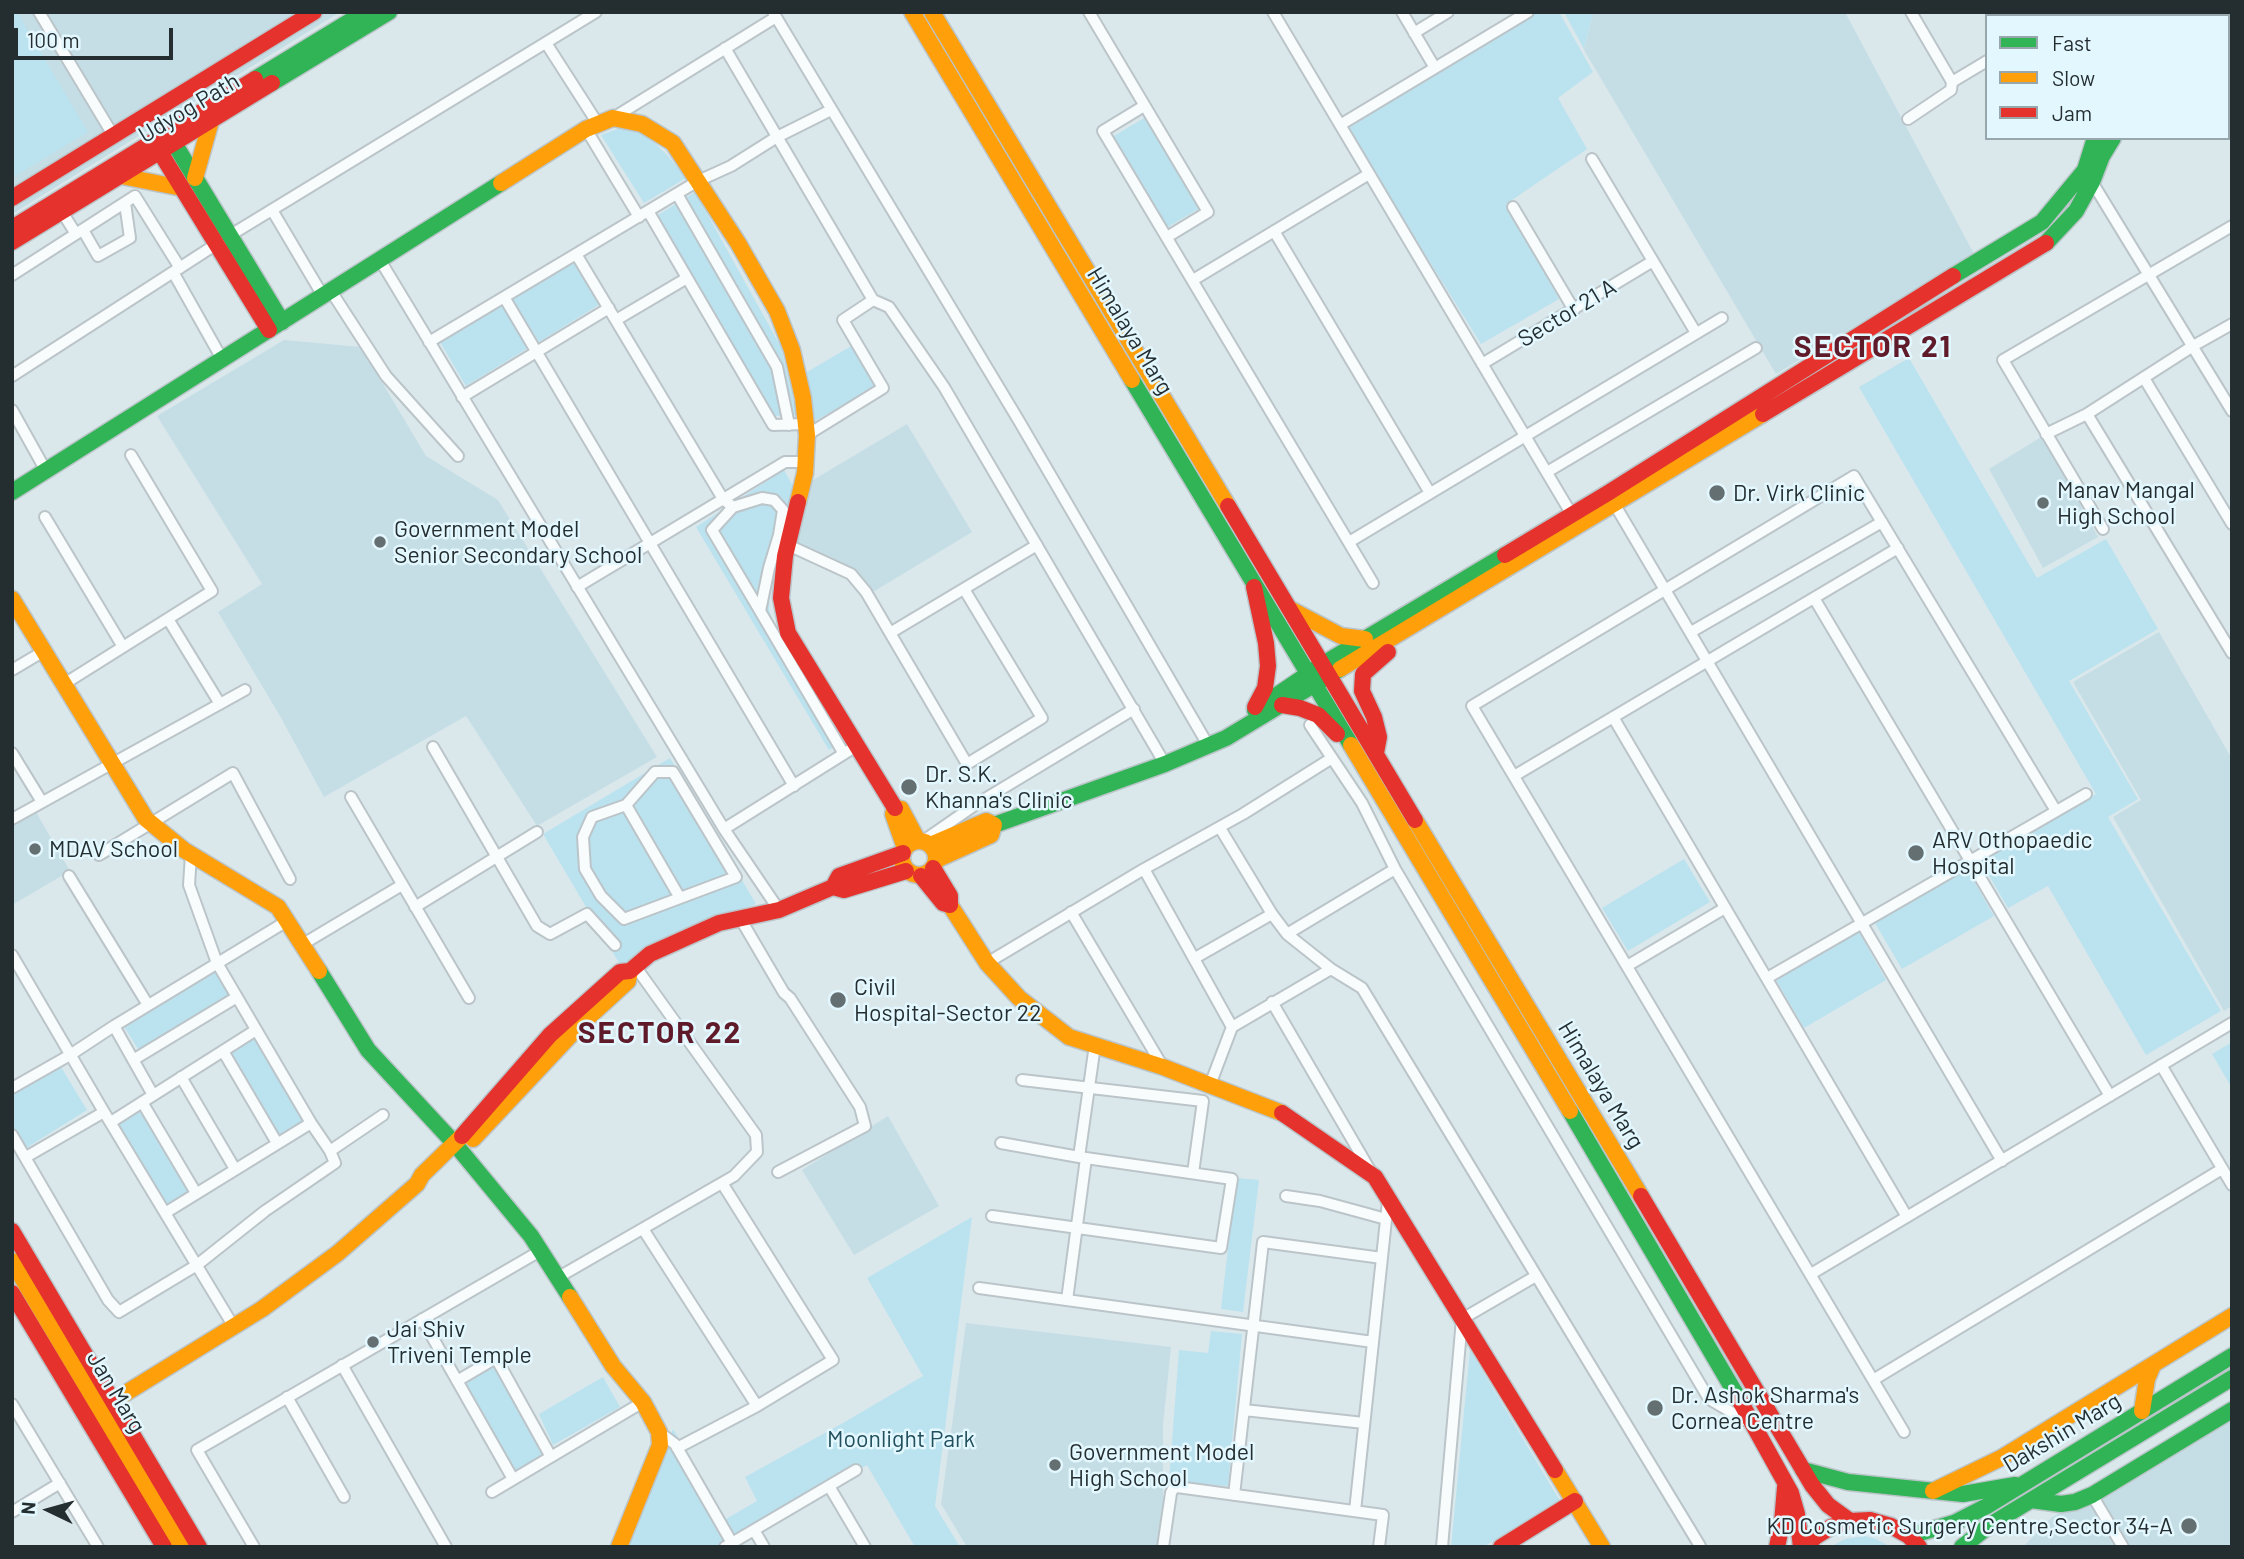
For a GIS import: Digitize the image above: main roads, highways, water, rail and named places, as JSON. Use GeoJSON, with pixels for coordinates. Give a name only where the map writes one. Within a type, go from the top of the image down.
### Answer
{"type":"FeatureCollection","features":[{"type":"Feature","properties":{"kind":"place","name":"Dr. Virk Clinic"},"geometry":{"type":"Point","coordinates":[1717,493]}},
{"type":"Feature","properties":{"kind":"place","name":"Manav Mangal High School"},"geometry":{"type":"Point","coordinates":[2043,503]}},
{"type":"Feature","properties":{"kind":"place","name":"Government Model Senior Secondary School"},"geometry":{"type":"Point","coordinates":[380,542]}},
{"type":"Feature","properties":{"kind":"place","name":"Dr. S.K. Khanna's Clinic"},"geometry":{"type":"Point","coordinates":[909,787]}},
{"type":"Feature","properties":{"kind":"place","name":"MDAV School"},"geometry":{"type":"Point","coordinates":[35,849]}},
{"type":"Feature","properties":{"kind":"place","name":"ARV Othopaedic Hospital"},"geometry":{"type":"Point","coordinates":[1916,853]}},
{"type":"Feature","properties":{"kind":"place","name":"Civil Hospital-Sector 22"},"geometry":{"type":"Point","coordinates":[838,1000]}},
{"type":"Feature","properties":{"kind":"place","name":"Jai Shiv Triveni Temple"},"geometry":{"type":"Point","coordinates":[373,1342]}},
{"type":"Feature","properties":{"kind":"place","name":"Dr. Ashok Sharma's Cornea Centre"},"geometry":{"type":"Point","coordinates":[1655,1408]}},
{"type":"Feature","properties":{"kind":"place","name":"Government Model High School"},"geometry":{"type":"Point","coordinates":[1055,1465]}},
{"type":"Feature","properties":{"kind":"place","name":"KD Cosmetic Surgery Centre,Sector 34-A"},"geometry":{"type":"Point","coordinates":[2189,1526]}},
{"type":"Feature","properties":{"kind":"district","name":"SECTOR 21"},"geometry":{"type":"Point","coordinates":[1873,347]}},
{"type":"Feature","properties":{"kind":"district","name":"SECTOR 22"},"geometry":{"type":"Point","coordinates":[660,1033]}},
{"type":"Feature","properties":{"kind":"park label","name":"Moonlight Park"},"geometry":{"type":"Point","coordinates":[901,1439]}}]}
